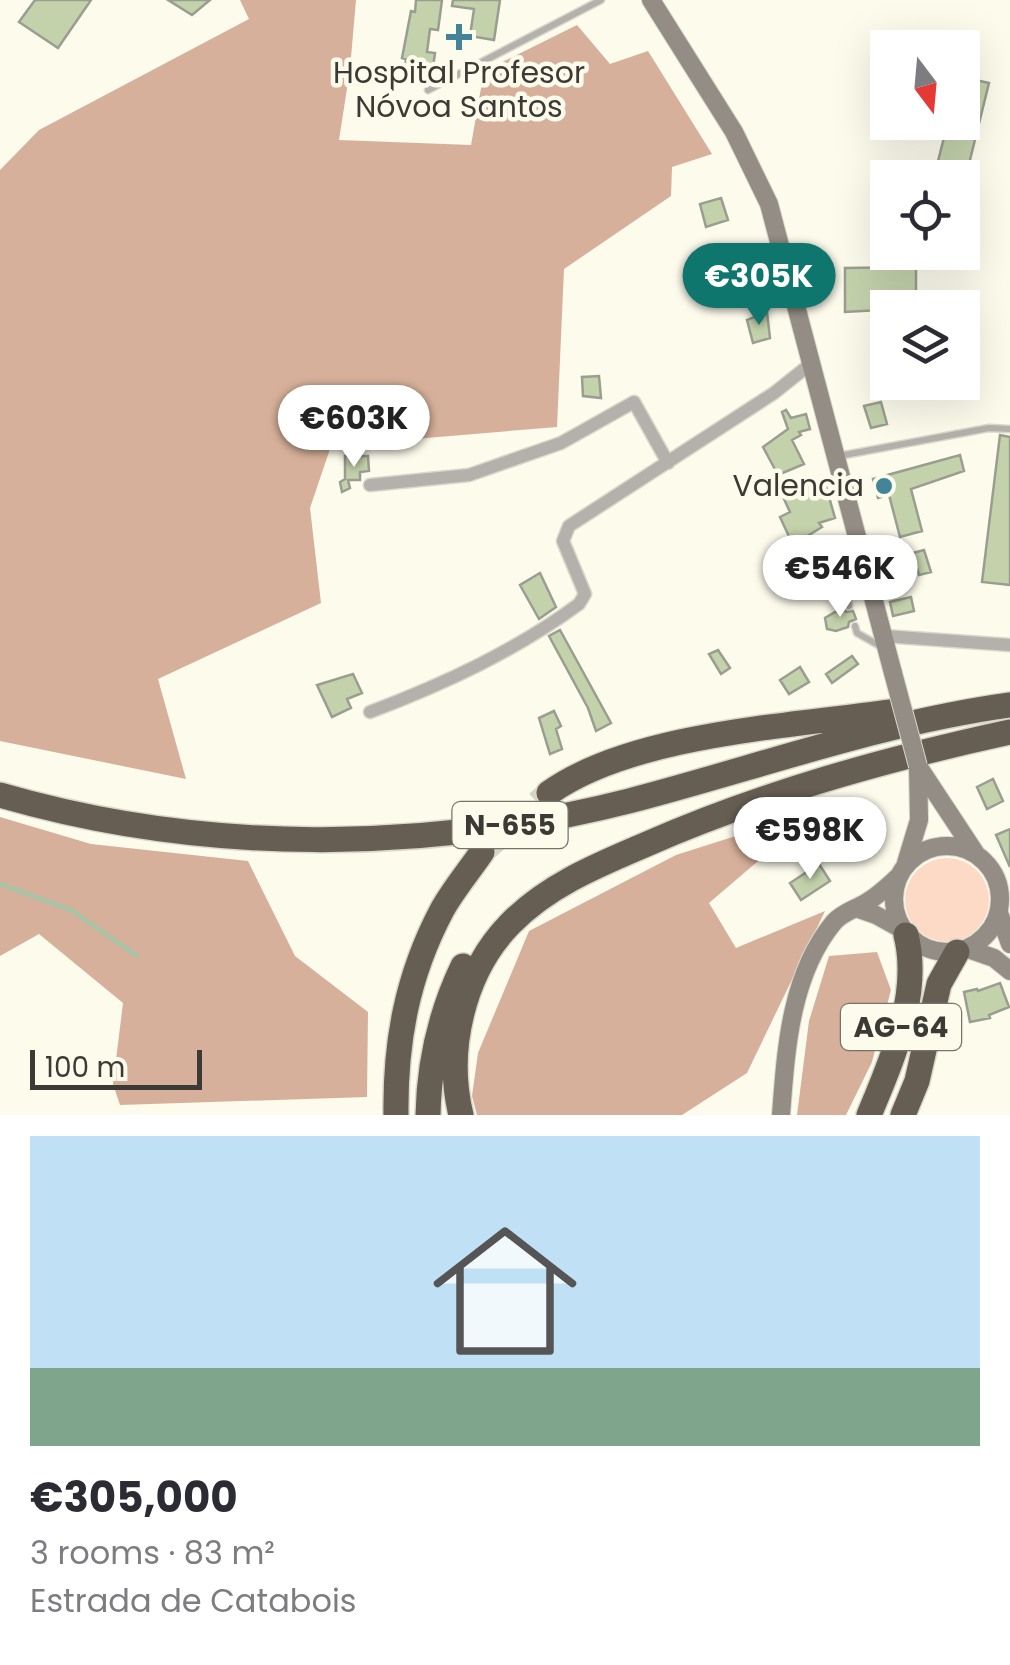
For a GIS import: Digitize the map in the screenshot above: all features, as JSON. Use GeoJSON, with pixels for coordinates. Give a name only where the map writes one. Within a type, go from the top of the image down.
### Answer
{"type":"FeatureCollection","features":[{"type":"Feature","properties":{"kind":"highway"},"geometry":{"type":"LineString","coordinates":[[549,793],[564,782],[621,757],[667,745],[1010,696]]}},
{"type":"Feature","properties":{"kind":"highway","name":"N-655"},"geometry":{"type":"LineString","coordinates":[[0,795],[110,820],[223,835],[319,839],[453,832],[584,811],[884,728],[1010,705]]}},
{"type":"Feature","properties":{"kind":"highway"},"geometry":{"type":"LineString","coordinates":[[428,1115],[432,1060],[457,979],[484,935],[533,891],[600,856],[710,816],[860,769],[1010,732]]}},
{"type":"Feature","properties":{"kind":"highway"},"geometry":{"type":"LineString","coordinates":[[461,1115],[457,1040],[468,993],[491,946],[511,923],[566,881],[710,816]]}},
{"type":"Feature","properties":{"kind":"highway"},"geometry":{"type":"LineString","coordinates":[[399,1115],[396,1053],[418,963],[443,908],[482,852]]}},
{"type":"Feature","properties":{"kind":"highway","name":"AG-64"},"geometry":{"type":"LineString","coordinates":[[869,1115],[889,1066],[908,997],[911,964],[904,932]]}},
{"type":"Feature","properties":{"kind":"highway","name":"AG-64"},"geometry":{"type":"LineString","coordinates":[[903,1115],[918,1081],[939,984],[963,950]]}},
{"type":"Feature","properties":{"kind":"main road"},"geometry":{"type":"LineString","coordinates":[[651,0],[759,178],[813,362],[918,766],[919,820],[893,904],[904,932]]}},
{"type":"Feature","properties":{"kind":"main road"},"geometry":{"type":"LineString","coordinates":[[918,766],[976,854],[994,873],[1001,900],[999,913],[983,939],[963,950]]}},
{"type":"Feature","properties":{"kind":"main road"},"geometry":{"type":"LineString","coordinates":[[780,1115],[790,1016],[811,963],[832,925],[932,848],[947,846],[976,854]]}},
{"type":"Feature","properties":{"kind":"main road"},"geometry":{"type":"LineString","coordinates":[[856,908],[876,915],[930,950],[963,950],[994,958],[1010,971]]}},
{"type":"Feature","properties":{"kind":"main road"},"geometry":{"type":"LineString","coordinates":[[999,913],[1010,944]]}},
{"type":"Feature","properties":{"kind":"street"},"geometry":{"type":"LineString","coordinates":[[370,712],[437,686],[530,636],[579,604],[585,594],[562,541],[569,526],[774,394],[813,362]]}},
{"type":"Feature","properties":{"kind":"street"},"geometry":{"type":"LineString","coordinates":[[370,485],[469,475],[562,443],[634,402],[668,463]]}},
{"type":"Feature","properties":{"kind":"street"},"geometry":{"type":"LineString","coordinates":[[886,643],[1010,645]]}},
{"type":"Feature","properties":{"kind":"lane"},"geometry":{"type":"LineString","coordinates":[[428,90],[600,0]]}},
{"type":"Feature","properties":{"kind":"lane"},"geometry":{"type":"LineString","coordinates":[[837,456],[989,428],[1010,429]]}},
{"type":"Feature","properties":{"kind":"lane"},"geometry":{"type":"LineString","coordinates":[[849,606],[846,593],[864,559]]}},
{"type":"Feature","properties":{"kind":"lane"},"geometry":{"type":"LineString","coordinates":[[855,626],[857,633],[886,643]]}},
{"type":"Feature","properties":{"kind":"shaded area"},"geometry":{"type":"Polygon","coordinates":[[[240,0],[356,0],[339,140],[471,145],[484,71],[577,25],[610,64],[648,51],[712,154],[672,167],[671,196],[564,269],[557,427],[331,446],[310,508],[321,603],[158,679],[186,779],[0,741],[0,170],[39,130],[249,19],[240,0]]]}},
{"type":"Feature","properties":{"kind":"shaded area"},"geometry":{"type":"Polygon","coordinates":[[[818,810],[709,903],[736,948],[825,911],[747,1073],[682,1115],[477,1115],[472,1096],[478,1053],[529,931],[676,855],[818,810]]]}},
{"type":"Feature","properties":{"kind":"shaded area"},"geometry":{"type":"Polygon","coordinates":[[[0,817],[91,844],[248,861],[295,956],[368,1012],[367,1097],[120,1105],[113,1084],[123,1003],[39,934],[0,956],[0,817]]]}},
{"type":"Feature","properties":{"kind":"shaded area"},"geometry":{"type":"Polygon","coordinates":[[[947,858],[963,861],[977,870],[986,884],[986,916],[977,930],[963,939],[947,942],[931,939],[917,930],[908,916],[905,900],[908,884],[917,870],[931,861],[947,858]]]}},
{"type":"Feature","properties":{"kind":"shaded area"},"geometry":{"type":"Polygon","coordinates":[[[877,952],[891,990],[872,1062],[846,1115],[797,1115],[809,1021],[829,956],[877,952]]]}},
{"type":"Feature","properties":{"kind":"building"},"geometry":{"type":"Polygon","coordinates":[[[35,0],[91,0],[58,48],[19,22],[35,0]]]}},
{"type":"Feature","properties":{"kind":"building"},"geometry":{"type":"Polygon","coordinates":[[[168,0],[210,0],[192,15],[168,0]]]}},
{"type":"Feature","properties":{"kind":"building"},"geometry":{"type":"Polygon","coordinates":[[[416,0],[442,0],[438,30],[430,29],[427,52],[435,53],[432,75],[419,73],[417,84],[403,82],[406,59],[402,58],[416,0]]]}},
{"type":"Feature","properties":{"kind":"building"},"geometry":{"type":"Polygon","coordinates":[[[453,0],[500,0],[494,40],[470,36],[474,9],[452,6],[453,0]]]}},
{"type":"Feature","properties":{"kind":"building"},"geometry":{"type":"Polygon","coordinates":[[[980,81],[989,83],[980,119],[980,81]]]}},
{"type":"Feature","properties":{"kind":"building"},"geometry":{"type":"Polygon","coordinates":[[[943,140],[975,140],[970,160],[938,160],[943,140]]]}},
{"type":"Feature","properties":{"kind":"building"},"geometry":{"type":"Polygon","coordinates":[[[721,198],[728,220],[706,227],[700,204],[721,198]]]}},
{"type":"Feature","properties":{"kind":"building"},"geometry":{"type":"Polygon","coordinates":[[[762,251],[776,291],[754,294],[748,276],[741,277],[737,262],[762,251]]]}},
{"type":"Feature","properties":{"kind":"building"},"geometry":{"type":"Polygon","coordinates":[[[845,268],[916,270],[916,290],[870,290],[870,311],[845,312],[845,268]]]}},
{"type":"Feature","properties":{"kind":"building"},"geometry":{"type":"Polygon","coordinates":[[[767,312],[770,338],[753,343],[747,320],[767,312]]]}},
{"type":"Feature","properties":{"kind":"building"},"geometry":{"type":"Polygon","coordinates":[[[599,376],[601,398],[583,396],[582,377],[599,376]]]}},
{"type":"Feature","properties":{"kind":"building"},"geometry":{"type":"Polygon","coordinates":[[[881,402],[887,424],[871,428],[864,406],[881,402]]]}},
{"type":"Feature","properties":{"kind":"building"},"geometry":{"type":"Polygon","coordinates":[[[786,410],[791,418],[806,414],[810,429],[799,432],[801,435],[792,440],[804,464],[778,475],[763,447],[788,429],[782,412],[786,410]]]}},
{"type":"Feature","properties":{"kind":"building"},"geometry":{"type":"Polygon","coordinates":[[[1000,435],[1010,437],[1010,585],[982,582],[1000,435]]]}},
{"type":"Feature","properties":{"kind":"building"},"geometry":{"type":"Polygon","coordinates":[[[960,455],[964,471],[911,489],[922,531],[900,537],[889,495],[878,498],[873,479],[960,455]]]}},
{"type":"Feature","properties":{"kind":"building"},"geometry":{"type":"Polygon","coordinates":[[[345,456],[368,456],[369,471],[360,472],[360,480],[348,480],[350,488],[342,492],[340,482],[345,479],[345,456]]]}},
{"type":"Feature","properties":{"kind":"building"},"geometry":{"type":"Polygon","coordinates":[[[824,479],[835,518],[819,523],[822,527],[793,545],[780,517],[790,512],[783,497],[824,479]]]}},
{"type":"Feature","properties":{"kind":"building"},"geometry":{"type":"Polygon","coordinates":[[[842,544],[846,558],[825,564],[821,550],[842,544]]]}},
{"type":"Feature","properties":{"kind":"building"},"geometry":{"type":"Polygon","coordinates":[[[924,550],[931,572],[919,575],[913,553],[924,550]]]}},
{"type":"Feature","properties":{"kind":"building"},"geometry":{"type":"Polygon","coordinates":[[[540,573],[556,607],[539,619],[520,585],[540,573]]]}},
{"type":"Feature","properties":{"kind":"building"},"geometry":{"type":"Polygon","coordinates":[[[911,597],[914,611],[893,616],[890,602],[911,597]]]}},
{"type":"Feature","properties":{"kind":"building"},"geometry":{"type":"Polygon","coordinates":[[[842,608],[853,611],[856,619],[848,627],[827,629],[825,618],[842,608]]]}},
{"type":"Feature","properties":{"kind":"building"},"geometry":{"type":"Polygon","coordinates":[[[560,630],[611,723],[596,731],[588,708],[549,636],[560,630]]]}},
{"type":"Feature","properties":{"kind":"building"},"geometry":{"type":"Polygon","coordinates":[[[718,650],[730,668],[721,674],[709,654],[718,650]]]}},
{"type":"Feature","properties":{"kind":"building"},"geometry":{"type":"Polygon","coordinates":[[[852,656],[858,664],[832,683],[826,674],[852,656]]]}},
{"type":"Feature","properties":{"kind":"building"},"geometry":{"type":"Polygon","coordinates":[[[800,667],[809,682],[789,694],[780,680],[800,667]]]}},
{"type":"Feature","properties":{"kind":"building"},"geometry":{"type":"Polygon","coordinates":[[[353,674],[362,693],[347,699],[351,708],[332,717],[317,685],[353,674]]]}},
{"type":"Feature","properties":{"kind":"building"},"geometry":{"type":"Polygon","coordinates":[[[554,711],[561,726],[556,729],[562,749],[550,754],[539,718],[554,711]]]}},
{"type":"Feature","properties":{"kind":"building"},"geometry":{"type":"Polygon","coordinates":[[[993,779],[1003,801],[987,809],[977,787],[993,779]]]}},
{"type":"Feature","properties":{"kind":"building"},"geometry":{"type":"Polygon","coordinates":[[[1010,829],[1010,867],[996,835],[1010,829]]]}},
{"type":"Feature","properties":{"kind":"building"},"geometry":{"type":"Polygon","coordinates":[[[819,864],[830,881],[801,900],[790,883],[819,864]]]}},
{"type":"Feature","properties":{"kind":"building"},"geometry":{"type":"Polygon","coordinates":[[[1000,983],[1009,1007],[989,1015],[990,1018],[970,1022],[964,992],[1000,983]]]}},
{"type":"Feature","properties":{"kind":"waterway"},"geometry":{"type":"LineString","coordinates":[[0,884],[71,910],[137,956]]}},
{"type":"Feature","properties":{"kind":"tunnel"},"geometry":{"type":"LineString","coordinates":[[482,852],[549,793]]}},
{"type":"Feature","properties":{"kind":"place","name":"Hospital Profesor Nóvoa Santos"},"geometry":{"type":"Point","coordinates":[459,37]}},
{"type":"Feature","properties":{"kind":"place","name":"Valencia"},"geometry":{"type":"Point","coordinates":[884,486]}}]}
